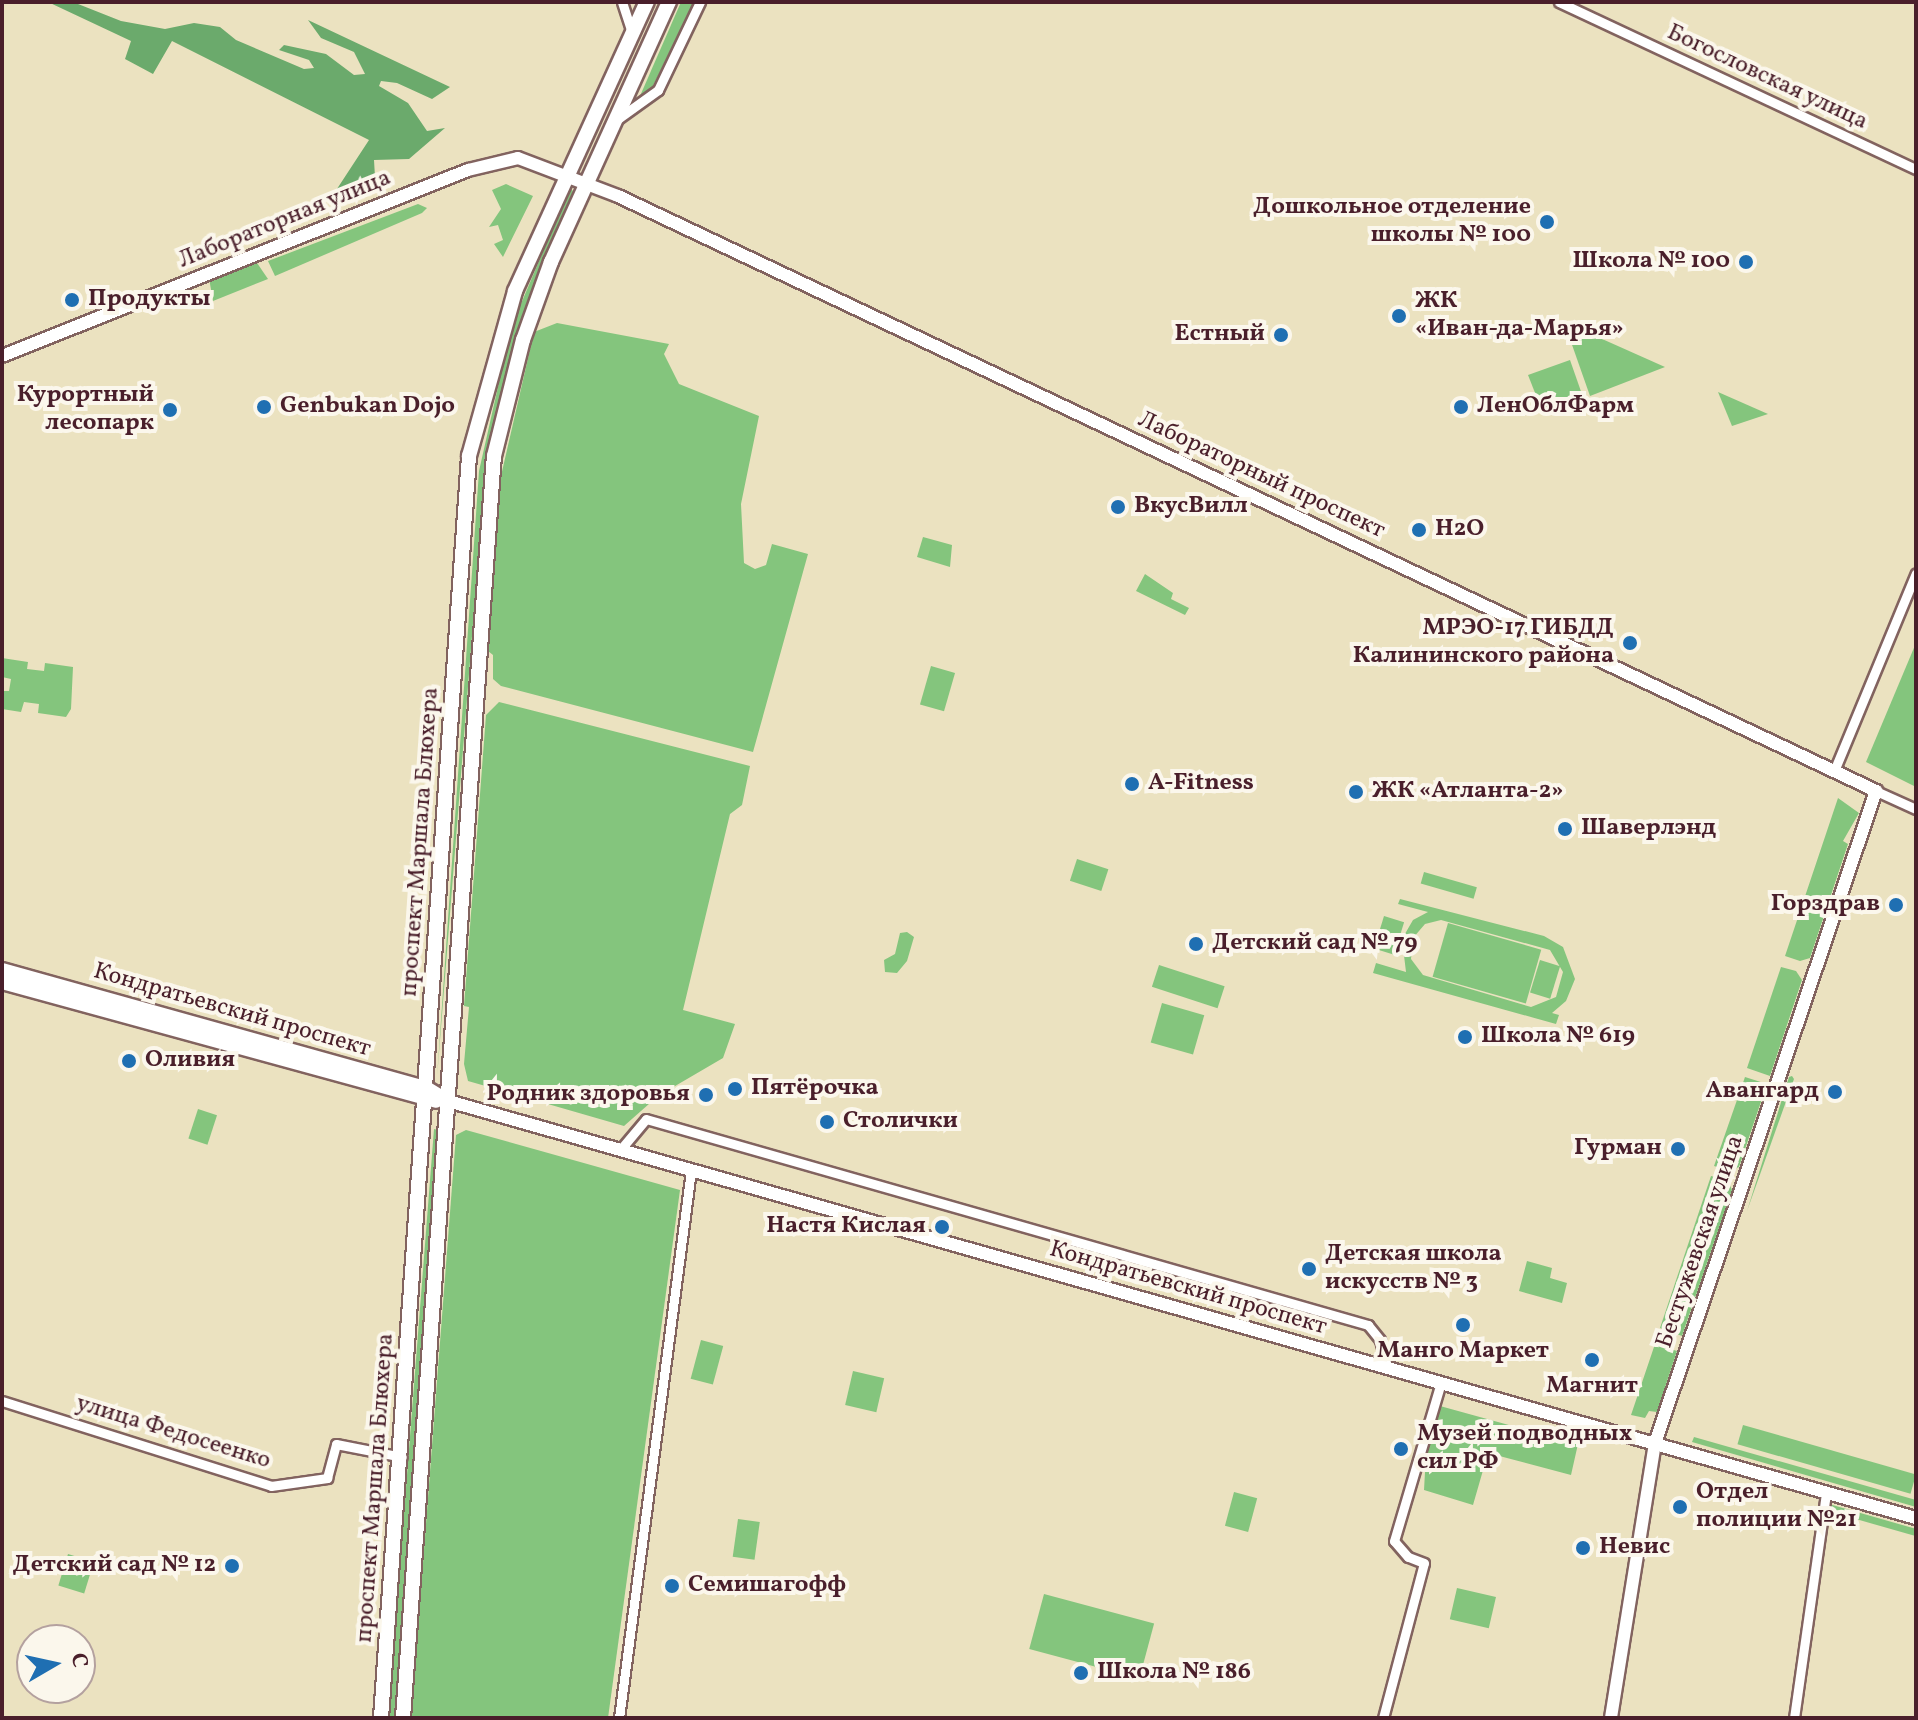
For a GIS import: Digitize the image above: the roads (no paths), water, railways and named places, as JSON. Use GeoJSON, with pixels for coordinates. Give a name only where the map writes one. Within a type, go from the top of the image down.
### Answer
{"type":"FeatureCollection","features":[{"type":"Feature","properties":{"kind":"main road","name":"проспект Маршала Блюхера"},"geometry":{"type":"LineString","coordinates":[[381,1716],[402,1457],[469,456],[515,291],[647,2]]}},
{"type":"Feature","properties":{"kind":"main road","name":"проспект Маршала Блюхера"},"geometry":{"type":"LineString","coordinates":[[403,1718],[494,456],[523,340],[587,183],[669,2]]}},
{"type":"Feature","properties":{"kind":"main road","name":"Кондратьевский проспект"},"geometry":{"type":"LineString","coordinates":[[2,970],[448,1101]]}},
{"type":"Feature","properties":{"kind":"main road","name":"Кондратьевский проспект"},"geometry":{"type":"LineString","coordinates":[[2,982],[426,1094]]}},
{"type":"Feature","properties":{"kind":"street"},"geometry":{"type":"LineString","coordinates":[[622,2],[632,33]]}},
{"type":"Feature","properties":{"kind":"street"},"geometry":{"type":"LineString","coordinates":[[616,120],[658,90],[700,2]]}},
{"type":"Feature","properties":{"kind":"street","name":"Богословская улица"},"geometry":{"type":"LineString","coordinates":[[1559,2],[1916,169]]}},
{"type":"Feature","properties":{"kind":"street","name":"Лабораторная улица"},"geometry":{"type":"LineString","coordinates":[[2,356],[498,160],[518,158],[587,183]]}},
{"type":"Feature","properties":{"kind":"street","name":"Лабораторный проспект"},"geometry":{"type":"LineString","coordinates":[[587,183],[1916,809]]}},
{"type":"Feature","properties":{"kind":"street"},"geometry":{"type":"LineString","coordinates":[[1834,771],[1916,573]]}},
{"type":"Feature","properties":{"kind":"street","name":"Бестужевская улица"},"geometry":{"type":"LineString","coordinates":[[1611,1718],[1655,1443],[1876,791]]}},
{"type":"Feature","properties":{"kind":"street","name":"Кондратьевский проспект"},"geometry":{"type":"LineString","coordinates":[[448,1101],[1916,1518]]}},
{"type":"Feature","properties":{"kind":"street"},"geometry":{"type":"LineString","coordinates":[[620,1150],[646,1119],[1368,1325],[1380,1340],[1387,1367]]}},
{"type":"Feature","properties":{"kind":"street"},"geometry":{"type":"LineString","coordinates":[[619,1718],[691,1170]]}},
{"type":"Feature","properties":{"kind":"street"},"geometry":{"type":"LineString","coordinates":[[1383,1718],[1424,1563],[1408,1557],[1394,1541],[1441,1382]]}},
{"type":"Feature","properties":{"kind":"street","name":"улица Федосеенко"},"geometry":{"type":"LineString","coordinates":[[2,1401],[271,1486],[327,1478],[336,1444],[402,1457]]}},
{"type":"Feature","properties":{"kind":"street"},"geometry":{"type":"LineString","coordinates":[[1794,1718],[1826,1492]]}},
{"type":"Feature","properties":{"kind":"place","name":"Дошкольное отделение школы № 100"},"geometry":{"type":"Point","coordinates":[1547,222]}},
{"type":"Feature","properties":{"kind":"place","name":"Школа № 100"},"geometry":{"type":"Point","coordinates":[1746,262]}},
{"type":"Feature","properties":{"kind":"place","name":"Продукты"},"geometry":{"type":"Point","coordinates":[72,300]}},
{"type":"Feature","properties":{"kind":"place","name":"ЖК «Иван-да-Марья»"},"geometry":{"type":"Point","coordinates":[1399,316]}},
{"type":"Feature","properties":{"kind":"place","name":"Естный"},"geometry":{"type":"Point","coordinates":[1281,335]}},
{"type":"Feature","properties":{"kind":"place","name":"Genbukan Dojo"},"geometry":{"type":"Point","coordinates":[264,407]}},
{"type":"Feature","properties":{"kind":"place","name":"ЛенОблФарм"},"geometry":{"type":"Point","coordinates":[1461,407]}},
{"type":"Feature","properties":{"kind":"place","name":"Курортный лесопарк"},"geometry":{"type":"Point","coordinates":[170,410]}},
{"type":"Feature","properties":{"kind":"place","name":"ВкусВилл"},"geometry":{"type":"Point","coordinates":[1118,507]}},
{"type":"Feature","properties":{"kind":"place","name":"H2O"},"geometry":{"type":"Point","coordinates":[1419,530]}},
{"type":"Feature","properties":{"kind":"place","name":"МРЭО-17 ГИБДД Калининского района"},"geometry":{"type":"Point","coordinates":[1630,643]}},
{"type":"Feature","properties":{"kind":"place","name":"A-Fitness"},"geometry":{"type":"Point","coordinates":[1132,784]}},
{"type":"Feature","properties":{"kind":"place","name":"ЖК «Атланта-2»"},"geometry":{"type":"Point","coordinates":[1356,792]}},
{"type":"Feature","properties":{"kind":"place","name":"Шаверлэнд"},"geometry":{"type":"Point","coordinates":[1565,829]}},
{"type":"Feature","properties":{"kind":"place","name":"Горздрав"},"geometry":{"type":"Point","coordinates":[1896,905]}},
{"type":"Feature","properties":{"kind":"place","name":"Детский сад № 79"},"geometry":{"type":"Point","coordinates":[1196,944]}},
{"type":"Feature","properties":{"kind":"place","name":"Школа № 619"},"geometry":{"type":"Point","coordinates":[1465,1037]}},
{"type":"Feature","properties":{"kind":"place","name":"Оливия"},"geometry":{"type":"Point","coordinates":[129,1061]}},
{"type":"Feature","properties":{"kind":"place","name":"Пятёрочка"},"geometry":{"type":"Point","coordinates":[735,1089]}},
{"type":"Feature","properties":{"kind":"place","name":"Авангард"},"geometry":{"type":"Point","coordinates":[1835,1092]}},
{"type":"Feature","properties":{"kind":"place","name":"Родник здоровья"},"geometry":{"type":"Point","coordinates":[706,1095]}},
{"type":"Feature","properties":{"kind":"place","name":"Столички"},"geometry":{"type":"Point","coordinates":[827,1122]}},
{"type":"Feature","properties":{"kind":"place","name":"Гурман"},"geometry":{"type":"Point","coordinates":[1678,1149]}},
{"type":"Feature","properties":{"kind":"place","name":"Настя Кислая"},"geometry":{"type":"Point","coordinates":[942,1227]}},
{"type":"Feature","properties":{"kind":"place","name":"Детская школа искусств № 3"},"geometry":{"type":"Point","coordinates":[1309,1269]}},
{"type":"Feature","properties":{"kind":"place","name":"Манго Маркет"},"geometry":{"type":"Point","coordinates":[1463,1325]}},
{"type":"Feature","properties":{"kind":"place","name":"Магнит"},"geometry":{"type":"Point","coordinates":[1592,1360]}},
{"type":"Feature","properties":{"kind":"place","name":"Музей подводных сил РФ"},"geometry":{"type":"Point","coordinates":[1401,1449]}},
{"type":"Feature","properties":{"kind":"place","name":"Отдел полиции №21"},"geometry":{"type":"Point","coordinates":[1680,1507]}},
{"type":"Feature","properties":{"kind":"place","name":"Невис"},"geometry":{"type":"Point","coordinates":[1583,1548]}},
{"type":"Feature","properties":{"kind":"place","name":"Детский сад № 12"},"geometry":{"type":"Point","coordinates":[232,1566]}},
{"type":"Feature","properties":{"kind":"place","name":"Семишагофф"},"geometry":{"type":"Point","coordinates":[672,1586]}},
{"type":"Feature","properties":{"kind":"place","name":"Школа № 186"},"geometry":{"type":"Point","coordinates":[1081,1673]}}]}
